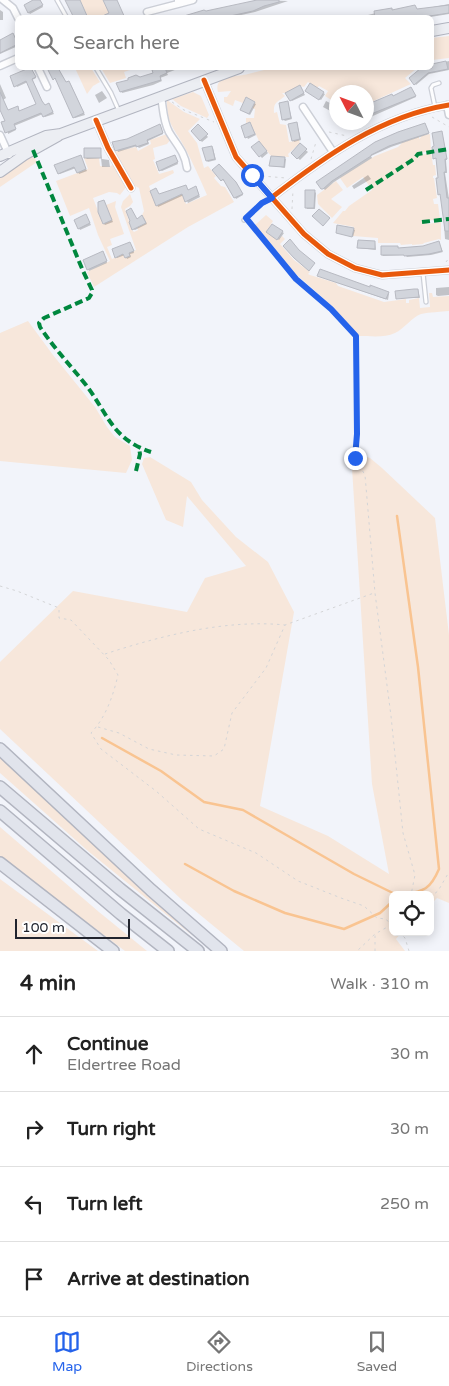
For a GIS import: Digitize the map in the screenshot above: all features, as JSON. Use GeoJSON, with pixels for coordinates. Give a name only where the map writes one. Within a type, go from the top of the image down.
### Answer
{"type":"FeatureCollection","features":[{"type":"Feature","properties":{"kind":"highway"},"geometry":{"type":"LineString","coordinates":[[0,749],[151,890],[221,951]]}},
{"type":"Feature","properties":{"kind":"highway"},"geometry":{"type":"LineString","coordinates":[[0,787],[120,890],[198,951]]}},
{"type":"Feature","properties":{"kind":"highway"},"geometry":{"type":"LineString","coordinates":[[0,811],[121,914],[168,951]]}},
{"type":"Feature","properties":{"kind":"highway"},"geometry":{"type":"LineString","coordinates":[[0,863],[114,951]]}},
{"type":"Feature","properties":{"kind":"main road"},"geometry":{"type":"LineString","coordinates":[[434,31],[449,28]]}},
{"type":"Feature","properties":{"kind":"main road"},"geometry":{"type":"LineString","coordinates":[[0,172],[61,134],[119,111],[166,97],[204,80],[233,70]]}},
{"type":"Feature","properties":{"kind":"main road"},"geometry":{"type":"LineString","coordinates":[[4,154],[46,136],[61,134]]}},
{"type":"Feature","properties":{"kind":"street"},"geometry":{"type":"LineString","coordinates":[[3,0],[13,8],[16,15]]}},
{"type":"Feature","properties":{"kind":"street"},"geometry":{"type":"LineString","coordinates":[[147,12],[178,2],[193,0]]}},
{"type":"Feature","properties":{"kind":"street"},"geometry":{"type":"LineString","coordinates":[[0,66],[15,59]]}},
{"type":"Feature","properties":{"kind":"street"},"geometry":{"type":"LineString","coordinates":[[39,70],[47,87]]}},
{"type":"Feature","properties":{"kind":"street"},"geometry":{"type":"LineString","coordinates":[[204,80],[236,157],[290,220],[328,254],[355,268],[382,275],[449,270]]}},
{"type":"Feature","properties":{"kind":"street"},"geometry":{"type":"LineString","coordinates":[[166,97],[164,116],[168,130],[183,151],[187,168]]}},
{"type":"Feature","properties":{"kind":"street"},"geometry":{"type":"LineString","coordinates":[[272,198],[294,180],[355,138],[380,126],[422,111],[448,105],[449,115]]}},
{"type":"Feature","properties":{"kind":"street"},"geometry":{"type":"LineString","coordinates":[[303,107],[334,152]]}},
{"type":"Feature","properties":{"kind":"street"},"geometry":{"type":"LineString","coordinates":[[96,120],[108,148],[131,188]]}},
{"type":"Feature","properties":{"kind":"street"},"geometry":{"type":"LineString","coordinates":[[0,135],[4,154],[12,163]]}},
{"type":"Feature","properties":{"kind":"lane"},"geometry":{"type":"LineString","coordinates":[[57,0],[65,15]]}},
{"type":"Feature","properties":{"kind":"lane"},"geometry":{"type":"LineString","coordinates":[[97,70],[112,93],[119,111]]}},
{"type":"Feature","properties":{"kind":"lane"},"geometry":{"type":"LineString","coordinates":[[436,108],[431,88],[439,83]]}},
{"type":"Feature","properties":{"kind":"lane"},"geometry":{"type":"LineString","coordinates":[[245,219],[262,203],[272,198]]}},
{"type":"Feature","properties":{"kind":"lane"},"geometry":{"type":"LineString","coordinates":[[423,272],[426,302]]}},
{"type":"Feature","properties":{"kind":"path"},"geometry":{"type":"LineString","coordinates":[[166,97],[184,110],[224,126]]}},
{"type":"Feature","properties":{"kind":"path"},"geometry":{"type":"LineString","coordinates":[[422,111],[449,127]]}},
{"type":"Feature","properties":{"kind":"path"},"geometry":{"type":"LineString","coordinates":[[308,170],[319,130],[355,138]]}},
{"type":"Feature","properties":{"kind":"path"},"geometry":{"type":"LineString","coordinates":[[252,175],[294,180],[290,220]]}},
{"type":"Feature","properties":{"kind":"path"},"geometry":{"type":"LineString","coordinates":[[245,219],[296,279],[331,309],[356,336],[357,434],[355,458],[365,475],[375,593],[391,716],[403,833],[415,875],[412,891]]}},
{"type":"Feature","properties":{"kind":"path"},"geometry":{"type":"LineString","coordinates":[[0,586],[17,590],[59,608],[59,618],[71,620],[109,660],[118,675],[113,695],[97,726],[91,733],[102,749],[156,791],[199,829],[256,853],[298,881],[364,906],[377,918],[386,919],[389,922]]}},
{"type":"Feature","properties":{"kind":"path"},"geometry":{"type":"LineString","coordinates":[[104,654],[133,645],[214,628],[260,623],[285,625],[375,593]]}},
{"type":"Feature","properties":{"kind":"path"},"geometry":{"type":"LineString","coordinates":[[97,726],[119,733],[149,750],[176,755],[214,756],[224,749],[232,713],[266,668],[285,625]]}},
{"type":"Feature","properties":{"kind":"path"},"geometry":{"type":"LineString","coordinates":[[434,894],[438,891],[449,872]]}},
{"type":"Feature","properties":{"kind":"path"},"geometry":{"type":"LineString","coordinates":[[357,951],[375,934],[389,927]]}},
{"type":"Feature","properties":{"kind":"path"},"geometry":{"type":"LineString","coordinates":[[375,934],[375,951]]}},
{"type":"Feature","properties":{"kind":"path"},"geometry":{"type":"LineString","coordinates":[[402,936],[410,951]]}},
{"type":"Feature","properties":{"kind":"shaded area"},"geometry":{"type":"Polygon","coordinates":[[[80,0],[103,0],[109,13],[104,15],[87,15],[80,0]]]}},
{"type":"Feature","properties":{"kind":"shaded area"},"geometry":{"type":"Polygon","coordinates":[[[449,36],[449,58],[434,60],[434,38],[449,36]]]}},
{"type":"Feature","properties":{"kind":"shaded area"},"geometry":{"type":"Polygon","coordinates":[[[76,70],[92,70],[100,82],[93,86],[87,94],[76,70]]]}},
{"type":"Feature","properties":{"kind":"shaded area"},"geometry":{"type":"Polygon","coordinates":[[[102,70],[130,70],[124,72],[126,78],[110,83],[102,70]]]}},
{"type":"Feature","properties":{"kind":"shaded area"},"geometry":{"type":"Polygon","coordinates":[[[264,70],[415,70],[405,78],[411,84],[374,101],[374,85],[329,85],[329,99],[325,96],[328,91],[319,86],[317,88],[308,82],[304,87],[300,86],[282,93],[285,96],[275,104],[274,113],[277,112],[280,124],[286,125],[289,142],[299,140],[300,143],[288,154],[289,157],[271,156],[259,141],[250,122],[246,123],[246,118],[254,118],[255,109],[252,108],[255,102],[246,97],[243,103],[235,100],[233,106],[224,102],[224,97],[227,97],[231,91],[218,92],[217,86],[219,82],[227,77],[264,70]]]}},
{"type":"Feature","properties":{"kind":"shaded area"},"geometry":{"type":"Polygon","coordinates":[[[193,92],[201,96],[209,115],[207,118],[181,106],[172,99],[193,92]]]}},
{"type":"Feature","properties":{"kind":"shaded area"},"geometry":{"type":"Polygon","coordinates":[[[167,100],[184,112],[200,119],[188,131],[197,143],[204,168],[208,166],[216,176],[214,178],[221,186],[225,187],[234,202],[188,227],[94,287],[87,272],[110,261],[98,235],[89,208],[70,216],[56,181],[88,169],[84,158],[99,158],[100,166],[109,167],[114,164],[127,186],[120,195],[109,192],[93,198],[103,224],[112,220],[106,205],[116,201],[115,207],[124,234],[110,239],[112,245],[107,247],[112,259],[123,254],[125,258],[130,256],[129,253],[136,250],[121,207],[123,201],[130,194],[133,202],[125,209],[132,230],[134,232],[138,230],[137,227],[146,222],[142,215],[144,211],[139,188],[133,185],[114,152],[136,147],[138,151],[151,144],[150,140],[167,134],[171,139],[167,144],[153,148],[155,159],[153,160],[159,174],[173,170],[174,173],[149,186],[156,206],[182,194],[186,204],[207,195],[188,154],[172,126],[168,115],[167,100]]]}},
{"type":"Feature","properties":{"kind":"shaded area"},"geometry":{"type":"Polygon","coordinates":[[[430,134],[431,151],[420,153],[420,155],[431,153],[433,165],[435,165],[436,175],[433,178],[437,198],[433,199],[434,204],[438,204],[440,219],[426,221],[427,224],[441,222],[441,240],[412,245],[378,243],[378,238],[353,236],[354,227],[333,223],[343,211],[372,190],[363,177],[347,188],[340,178],[375,156],[398,147],[402,143],[430,134]]]}},
{"type":"Feature","properties":{"kind":"shaded area"},"geometry":{"type":"Polygon","coordinates":[[[31,157],[35,158],[37,162],[0,187],[0,176],[31,157]]]}},
{"type":"Feature","properties":{"kind":"shaded area"},"geometry":{"type":"Polygon","coordinates":[[[336,181],[343,190],[331,199],[342,207],[332,218],[318,204],[317,195],[336,181]]]}},
{"type":"Feature","properties":{"kind":"shaded area"},"geometry":{"type":"Polygon","coordinates":[[[266,215],[273,221],[266,232],[278,240],[282,236],[285,239],[280,244],[294,260],[310,272],[308,274],[384,302],[406,299],[406,303],[409,303],[409,300],[419,298],[420,308],[430,307],[429,293],[432,293],[433,297],[449,296],[449,311],[421,314],[391,335],[359,336],[331,305],[288,267],[254,226],[266,215]]]}},
{"type":"Feature","properties":{"kind":"shaded area"},"geometry":{"type":"Polygon","coordinates":[[[28,321],[95,407],[115,437],[130,446],[132,460],[126,473],[0,461],[0,333],[28,321]]]}},
{"type":"Feature","properties":{"kind":"shaded area"},"geometry":{"type":"Polygon","coordinates":[[[351,452],[370,458],[435,518],[449,635],[449,903],[437,898],[434,901],[434,891],[389,891],[389,936],[399,936],[396,939],[405,951],[244,951],[182,900],[0,729],[0,662],[73,591],[187,612],[205,578],[246,566],[187,496],[183,527],[166,520],[142,464],[144,458],[150,457],[191,482],[202,500],[236,537],[268,562],[294,612],[260,806],[328,836],[389,874],[372,784],[351,452]]]}},
{"type":"Feature","properties":{"kind":"shaded area"},"geometry":{"type":"Polygon","coordinates":[[[0,756],[194,937],[88,851],[0,773],[0,756]]]}},
{"type":"Feature","properties":{"kind":"shaded area"},"geometry":{"type":"Polygon","coordinates":[[[0,827],[147,951],[125,951],[0,857],[0,827]]]}},
{"type":"Feature","properties":{"kind":"shaded area"},"geometry":{"type":"Polygon","coordinates":[[[0,879],[98,951],[0,951],[0,879]]]}},
{"type":"Feature","properties":{"kind":"building"},"geometry":{"type":"Polygon","coordinates":[[[33,0],[40,0],[43,5],[28,13],[24,5],[33,0]]]}},
{"type":"Feature","properties":{"kind":"building"},"geometry":{"type":"Polygon","coordinates":[[[65,0],[80,0],[87,15],[72,15],[65,0]]]}},
{"type":"Feature","properties":{"kind":"building"},"geometry":{"type":"Polygon","coordinates":[[[103,0],[117,0],[124,15],[105,15],[109,13],[103,0]]]}},
{"type":"Feature","properties":{"kind":"building"},"geometry":{"type":"Polygon","coordinates":[[[257,0],[279,0],[279,2],[253,11],[235,15],[187,15],[257,0]]]}},
{"type":"Feature","properties":{"kind":"building"},"geometry":{"type":"Polygon","coordinates":[[[415,5],[417,9],[449,5],[449,13],[434,15],[375,15],[374,11],[392,8],[392,10],[415,5]]]}},
{"type":"Feature","properties":{"kind":"building"},"geometry":{"type":"Polygon","coordinates":[[[13,33],[15,46],[0,53],[0,40],[13,33]]]}},
{"type":"Feature","properties":{"kind":"building"},"geometry":{"type":"Polygon","coordinates":[[[446,61],[448,69],[428,73],[414,85],[409,78],[419,70],[434,70],[434,64],[446,61]]]}},
{"type":"Feature","properties":{"kind":"building"},"geometry":{"type":"Polygon","coordinates":[[[24,70],[32,70],[36,77],[32,79],[42,101],[45,105],[49,103],[53,112],[43,117],[41,113],[14,124],[16,129],[5,133],[1,122],[5,121],[0,110],[0,92],[8,110],[18,106],[19,111],[36,104],[26,81],[14,87],[10,76],[24,70]]]}},
{"type":"Feature","properties":{"kind":"building"},"geometry":{"type":"Polygon","coordinates":[[[48,70],[59,70],[66,82],[69,81],[84,113],[73,118],[55,78],[53,80],[48,70]]]}},
{"type":"Feature","properties":{"kind":"building"},"geometry":{"type":"Polygon","coordinates":[[[152,70],[166,70],[167,73],[160,76],[161,80],[120,92],[116,83],[128,80],[128,78],[136,75],[140,77],[153,73],[152,70]]]}},
{"type":"Feature","properties":{"kind":"building"},"geometry":{"type":"Polygon","coordinates":[[[310,83],[324,92],[319,100],[305,91],[310,83]]]}},
{"type":"Feature","properties":{"kind":"building"},"geometry":{"type":"Polygon","coordinates":[[[300,85],[304,93],[290,101],[285,93],[300,85]]]}},
{"type":"Feature","properties":{"kind":"building"},"geometry":{"type":"Polygon","coordinates":[[[411,87],[416,96],[374,113],[374,102],[392,94],[393,96],[411,87]]]}},
{"type":"Feature","properties":{"kind":"building"},"geometry":{"type":"Polygon","coordinates":[[[246,97],[255,102],[249,114],[240,110],[246,97]]]}},
{"type":"Feature","properties":{"kind":"building"},"geometry":{"type":"Polygon","coordinates":[[[288,101],[291,118],[282,120],[279,103],[288,101]]]}},
{"type":"Feature","properties":{"kind":"building"},"geometry":{"type":"Polygon","coordinates":[[[250,122],[255,134],[245,138],[241,126],[250,122]]]}},
{"type":"Feature","properties":{"kind":"building"},"geometry":{"type":"Polygon","coordinates":[[[297,122],[300,139],[292,141],[288,124],[297,122]]]}},
{"type":"Feature","properties":{"kind":"building"},"geometry":{"type":"Polygon","coordinates":[[[425,123],[429,133],[389,146],[371,155],[323,189],[316,182],[375,142],[425,123]]]}},
{"type":"Feature","properties":{"kind":"building"},"geometry":{"type":"Polygon","coordinates":[[[160,124],[163,133],[147,140],[148,143],[115,151],[112,142],[127,139],[160,124]]]}},
{"type":"Feature","properties":{"kind":"building"},"geometry":{"type":"Polygon","coordinates":[[[198,124],[208,134],[200,141],[191,131],[198,124]]]}},
{"type":"Feature","properties":{"kind":"building"},"geometry":{"type":"Polygon","coordinates":[[[442,131],[447,159],[445,159],[446,172],[444,172],[447,198],[449,198],[449,231],[445,231],[440,194],[438,195],[436,158],[433,159],[432,147],[434,146],[432,133],[442,131]]]}},
{"type":"Feature","properties":{"kind":"building"},"geometry":{"type":"Polygon","coordinates":[[[259,141],[267,151],[259,157],[251,147],[259,141]]]}},
{"type":"Feature","properties":{"kind":"building"},"geometry":{"type":"Polygon","coordinates":[[[300,143],[307,149],[297,159],[291,153],[300,143]]]}},
{"type":"Feature","properties":{"kind":"building"},"geometry":{"type":"Polygon","coordinates":[[[212,146],[215,159],[206,161],[202,148],[212,146]]]}},
{"type":"Feature","properties":{"kind":"building"},"geometry":{"type":"Polygon","coordinates":[[[84,148],[101,148],[101,158],[84,158],[84,148]]]}},
{"type":"Feature","properties":{"kind":"building"},"geometry":{"type":"Polygon","coordinates":[[[81,155],[86,169],[77,173],[74,167],[58,174],[54,165],[81,155]]]}},
{"type":"Feature","properties":{"kind":"building"},"geometry":{"type":"Polygon","coordinates":[[[175,155],[178,162],[159,171],[156,162],[175,155]]]}},
{"type":"Feature","properties":{"kind":"building"},"geometry":{"type":"Polygon","coordinates":[[[271,156],[285,157],[284,167],[269,166],[271,156]]]}},
{"type":"Feature","properties":{"kind":"building"},"geometry":{"type":"Polygon","coordinates":[[[219,164],[236,182],[243,194],[234,198],[223,179],[221,181],[212,170],[219,164]]]}},
{"type":"Feature","properties":{"kind":"building"},"geometry":{"type":"Polygon","coordinates":[[[186,185],[188,190],[196,186],[199,195],[185,202],[182,194],[156,206],[150,191],[156,188],[159,194],[186,185]]]}},
{"type":"Feature","properties":{"kind":"building"},"geometry":{"type":"Polygon","coordinates":[[[305,190],[315,190],[314,208],[305,208],[305,190]]]}},
{"type":"Feature","properties":{"kind":"building"},"geometry":{"type":"Polygon","coordinates":[[[104,200],[112,220],[103,224],[98,212],[98,202],[104,200]]]}},
{"type":"Feature","properties":{"kind":"building"},"geometry":{"type":"Polygon","coordinates":[[[131,208],[137,219],[142,215],[146,223],[132,230],[126,211],[131,208]]]}},
{"type":"Feature","properties":{"kind":"building"},"geometry":{"type":"Polygon","coordinates":[[[319,209],[330,218],[323,226],[312,216],[319,209]]]}},
{"type":"Feature","properties":{"kind":"building"},"geometry":{"type":"Polygon","coordinates":[[[86,214],[90,223],[78,229],[74,220],[86,214]]]}},
{"type":"Feature","properties":{"kind":"building"},"geometry":{"type":"Polygon","coordinates":[[[272,224],[283,231],[277,240],[266,232],[272,224]]]}},
{"type":"Feature","properties":{"kind":"building"},"geometry":{"type":"Polygon","coordinates":[[[337,225],[354,228],[352,237],[336,233],[337,225]]]}},
{"type":"Feature","properties":{"kind":"building"},"geometry":{"type":"Polygon","coordinates":[[[290,239],[299,250],[315,263],[309,271],[283,246],[290,239]]]}},
{"type":"Feature","properties":{"kind":"building"},"geometry":{"type":"Polygon","coordinates":[[[358,240],[375,241],[375,249],[357,248],[358,240]]]}},
{"type":"Feature","properties":{"kind":"building"},"geometry":{"type":"Polygon","coordinates":[[[439,241],[442,251],[404,256],[381,255],[381,246],[398,246],[398,248],[423,246],[439,241]]]}},
{"type":"Feature","properties":{"kind":"building"},"geometry":{"type":"Polygon","coordinates":[[[130,242],[134,251],[129,253],[130,256],[125,258],[123,254],[115,258],[112,249],[130,242]]]}},
{"type":"Feature","properties":{"kind":"building"},"geometry":{"type":"Polygon","coordinates":[[[103,251],[107,261],[87,270],[83,260],[103,251]]]}},
{"type":"Feature","properties":{"kind":"building"},"geometry":{"type":"Polygon","coordinates":[[[320,269],[389,292],[386,299],[317,276],[320,269]]]}},
{"type":"Feature","properties":{"kind":"building"},"geometry":{"type":"Polygon","coordinates":[[[418,289],[419,297],[396,299],[395,291],[418,289]]]}},
{"type":"Feature","properties":{"kind":"waterway"},"geometry":{"type":"LineString","coordinates":[[397,516],[418,667],[439,869],[433,881],[421,891]]}},
{"type":"Feature","properties":{"kind":"waterway"},"geometry":{"type":"LineString","coordinates":[[102,738],[161,771],[204,802],[243,810],[354,874],[389,891]]}},
{"type":"Feature","properties":{"kind":"waterway"},"geometry":{"type":"LineString","coordinates":[[185,864],[234,891],[285,913],[344,929],[380,913],[389,905]]}},
{"type":"Feature","properties":{"kind":"marked path"},"geometry":{"type":"LineString","coordinates":[[366,190],[414,159],[418,154],[449,149]]}},
{"type":"Feature","properties":{"kind":"marked path"},"geometry":{"type":"LineString","coordinates":[[33,150],[92,290],[89,298],[44,318],[39,323],[40,327],[86,385],[119,433],[138,447],[151,452]]}},
{"type":"Feature","properties":{"kind":"marked path"},"geometry":{"type":"LineString","coordinates":[[422,222],[449,219]]}},
{"type":"Feature","properties":{"kind":"marked path"},"geometry":{"type":"LineString","coordinates":[[136,471],[140,454],[139,448]]}},
{"type":"Feature","properties":{"kind":"cycle path"},"geometry":{"type":"LineString","coordinates":[[204,80],[236,157],[304,234],[328,254],[355,268],[382,275],[449,270]]}},
{"type":"Feature","properties":{"kind":"cycle path"},"geometry":{"type":"LineString","coordinates":[[271,198],[333,153],[377,128],[424,110],[449,105]]}},
{"type":"Feature","properties":{"kind":"cycle path"},"geometry":{"type":"LineString","coordinates":[[96,120],[108,148],[131,188]]}},
{"type":"Feature","properties":{"kind":"route"},"geometry":{"type":"LineString","coordinates":[[252,175],[272,198],[262,203],[246,218],[296,279],[331,309],[356,336],[357,434],[355,458]]}}]}
